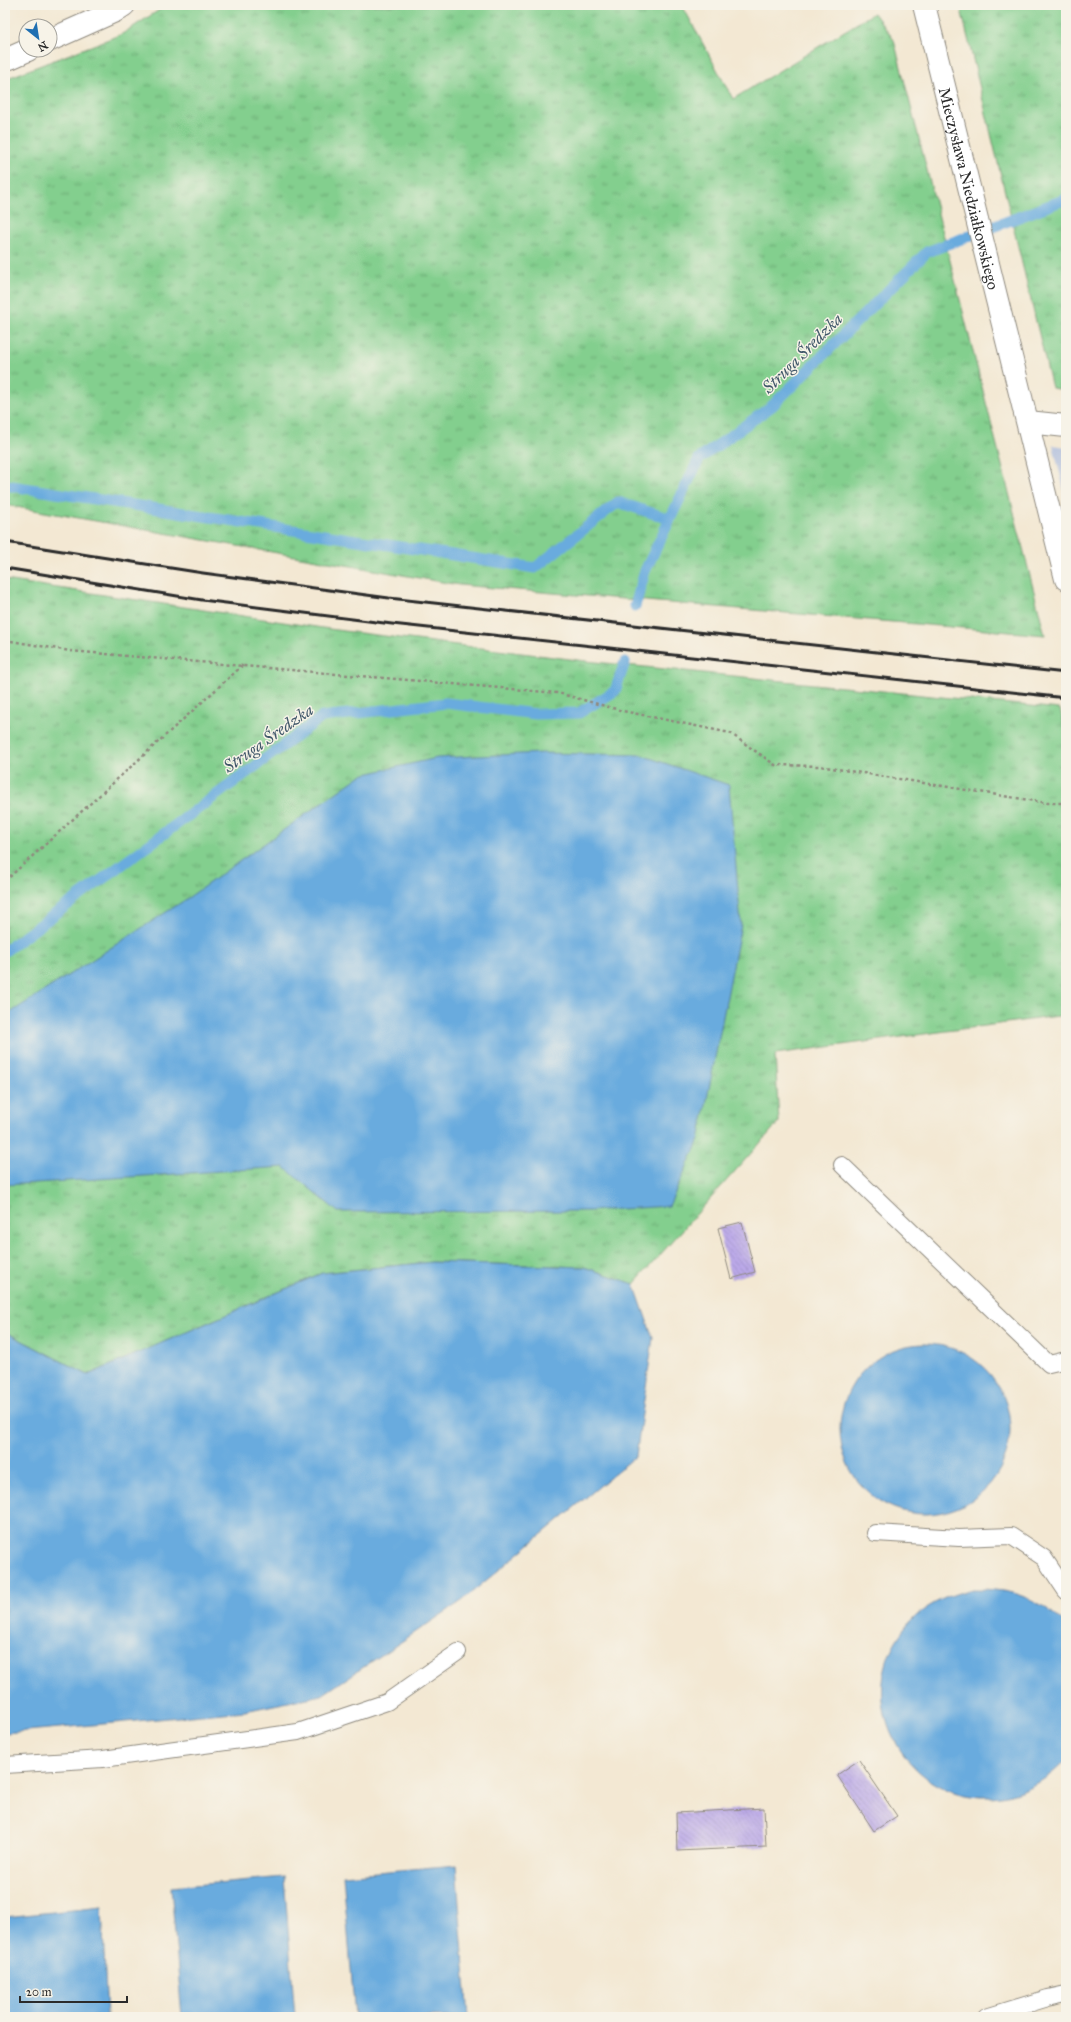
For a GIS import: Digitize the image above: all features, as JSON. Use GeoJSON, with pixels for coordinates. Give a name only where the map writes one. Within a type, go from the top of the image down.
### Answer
{"type":"FeatureCollection","features":[{"type":"Feature","properties":{"kind":"street"},"geometry":{"type":"LineString","coordinates":[[58,36],[116,11],[124,5]]}},
{"type":"Feature","properties":{"kind":"street","name":"Mieczysława Niedziałkowskiego"},"geometry":{"type":"LineString","coordinates":[[924,5],[1014,372],[1028,422]]}},
{"type":"Feature","properties":{"kind":"street"},"geometry":{"type":"LineString","coordinates":[[5,57],[10,58],[18,54]]}},
{"type":"Feature","properties":{"kind":"street"},"geometry":{"type":"LineString","coordinates":[[1066,426],[1028,422],[1059,524],[1066,579]]}},
{"type":"Feature","properties":{"kind":"lane"},"geometry":{"type":"LineString","coordinates":[[842,1165],[1049,1364],[1066,1360]]}},
{"type":"Feature","properties":{"kind":"lane"},"geometry":{"type":"LineString","coordinates":[[875,1533],[959,1538],[1011,1536],[1044,1558],[1066,1592]]}},
{"type":"Feature","properties":{"kind":"lane"},"geometry":{"type":"LineString","coordinates":[[5,1764],[103,1759],[298,1732],[387,1702],[458,1652]]}},
{"type":"Feature","properties":{"kind":"lane"},"geometry":{"type":"LineString","coordinates":[[986,2017],[1066,1994]]}},
{"type":"Feature","properties":{"kind":"path"},"geometry":{"type":"LineString","coordinates":[[5,640],[70,651],[558,693],[623,711],[730,733],[776,765],[819,766],[1047,803],[1066,802]]}},
{"type":"Feature","properties":{"kind":"path"},"geometry":{"type":"LineString","coordinates":[[5,881],[244,665]]}},
{"type":"Feature","properties":{"kind":"shaded area"},"geometry":{"type":"Polygon","coordinates":[[[1053,445],[1066,447],[1066,499],[1053,445]]]}},
{"type":"Feature","properties":{"kind":"green space"},"geometry":{"type":"Polygon","coordinates":[[[167,5],[682,5],[733,99],[874,13],[894,40],[1045,635],[459,585],[5,505],[5,79],[122,34],[167,5]]]}},
{"type":"Feature","properties":{"kind":"green space"},"geometry":{"type":"Polygon","coordinates":[[[960,5],[1066,5],[1066,390],[1052,388],[960,5]]]}},
{"type":"Feature","properties":{"kind":"green space"},"geometry":{"type":"Polygon","coordinates":[[[5,580],[336,630],[586,661],[1060,709],[1066,733],[1066,1015],[775,1054],[779,1122],[634,1284],[584,1267],[432,1262],[322,1273],[88,1375],[5,1332],[5,580]]]}},
{"type":"Feature","properties":{"kind":"water"},"geometry":{"type":"Polygon","coordinates":[[[541,753],[641,755],[729,785],[741,925],[699,1140],[669,1206],[590,1211],[338,1212],[284,1167],[5,1185],[5,1016],[185,900],[361,775],[437,758],[541,753]]]}},
{"type":"Feature","properties":{"kind":"water"},"geometry":{"type":"Polygon","coordinates":[[[432,1262],[584,1267],[634,1284],[653,1338],[636,1456],[459,1603],[322,1695],[245,1711],[5,1733],[5,1332],[88,1375],[322,1273],[432,1262]]]}},
{"type":"Feature","properties":{"kind":"water"},"geometry":{"type":"Polygon","coordinates":[[[917,1344],[933,1344],[958,1350],[979,1363],[991,1375],[1004,1396],[1007,1404],[1010,1429],[1009,1446],[1004,1462],[991,1483],[979,1495],[958,1508],[950,1511],[933,1514],[917,1514],[892,1508],[871,1495],[859,1483],[846,1462],[843,1454],[840,1437],[840,1421],[846,1396],[859,1375],[871,1363],[892,1350],[900,1347],[917,1344]]]}},
{"type":"Feature","properties":{"kind":"water"},"geometry":{"type":"Polygon","coordinates":[[[974,1589],[988,1589],[1024,1596],[1035,1601],[1066,1625],[1066,1760],[1041,1781],[1021,1791],[1000,1796],[989,1797],[958,1793],[932,1781],[910,1763],[894,1739],[885,1712],[883,1684],[889,1655],[905,1628],[919,1613],[936,1602],[974,1589]]]}},
{"type":"Feature","properties":{"kind":"water"},"geometry":{"type":"Polygon","coordinates":[[[456,1865],[468,2017],[355,2017],[343,1875],[456,1865]]]}},
{"type":"Feature","properties":{"kind":"water"},"geometry":{"type":"Polygon","coordinates":[[[284,1877],[295,2017],[182,2017],[171,1887],[284,1877]]]}},
{"type":"Feature","properties":{"kind":"water"},"geometry":{"type":"Polygon","coordinates":[[[102,1907],[107,2017],[5,2017],[5,1917],[102,1907]]]}},
{"type":"Feature","properties":{"kind":"building"},"geometry":{"type":"Polygon","coordinates":[[[742,1222],[755,1272],[731,1279],[718,1228],[742,1222]]]}},
{"type":"Feature","properties":{"kind":"building"},"geometry":{"type":"Polygon","coordinates":[[[859,1760],[897,1816],[874,1831],[837,1775],[859,1760]]]}},
{"type":"Feature","properties":{"kind":"building"},"geometry":{"type":"Polygon","coordinates":[[[764,1808],[766,1847],[677,1851],[676,1813],[764,1808]]]}},
{"type":"Feature","properties":{"kind":"waterway","name":"Struga Średzka"},"geometry":{"type":"LineString","coordinates":[[635,606],[645,571],[699,459],[772,406],[927,252],[1066,199]]}},
{"type":"Feature","properties":{"kind":"waterway"},"geometry":{"type":"LineString","coordinates":[[5,485],[535,568],[618,502],[670,519]]}},
{"type":"Feature","properties":{"kind":"waterway","name":"Struga Średzka"},"geometry":{"type":"LineString","coordinates":[[5,951],[322,717],[446,703],[536,714],[579,713],[615,691],[625,662]]}},
{"type":"Feature","properties":{"kind":"railway"},"geometry":{"type":"LineString","coordinates":[[5,542],[203,573],[389,598],[1066,673]]}},
{"type":"Feature","properties":{"kind":"railway"},"geometry":{"type":"LineString","coordinates":[[5,568],[202,600],[392,624],[1066,698]]}}]}
